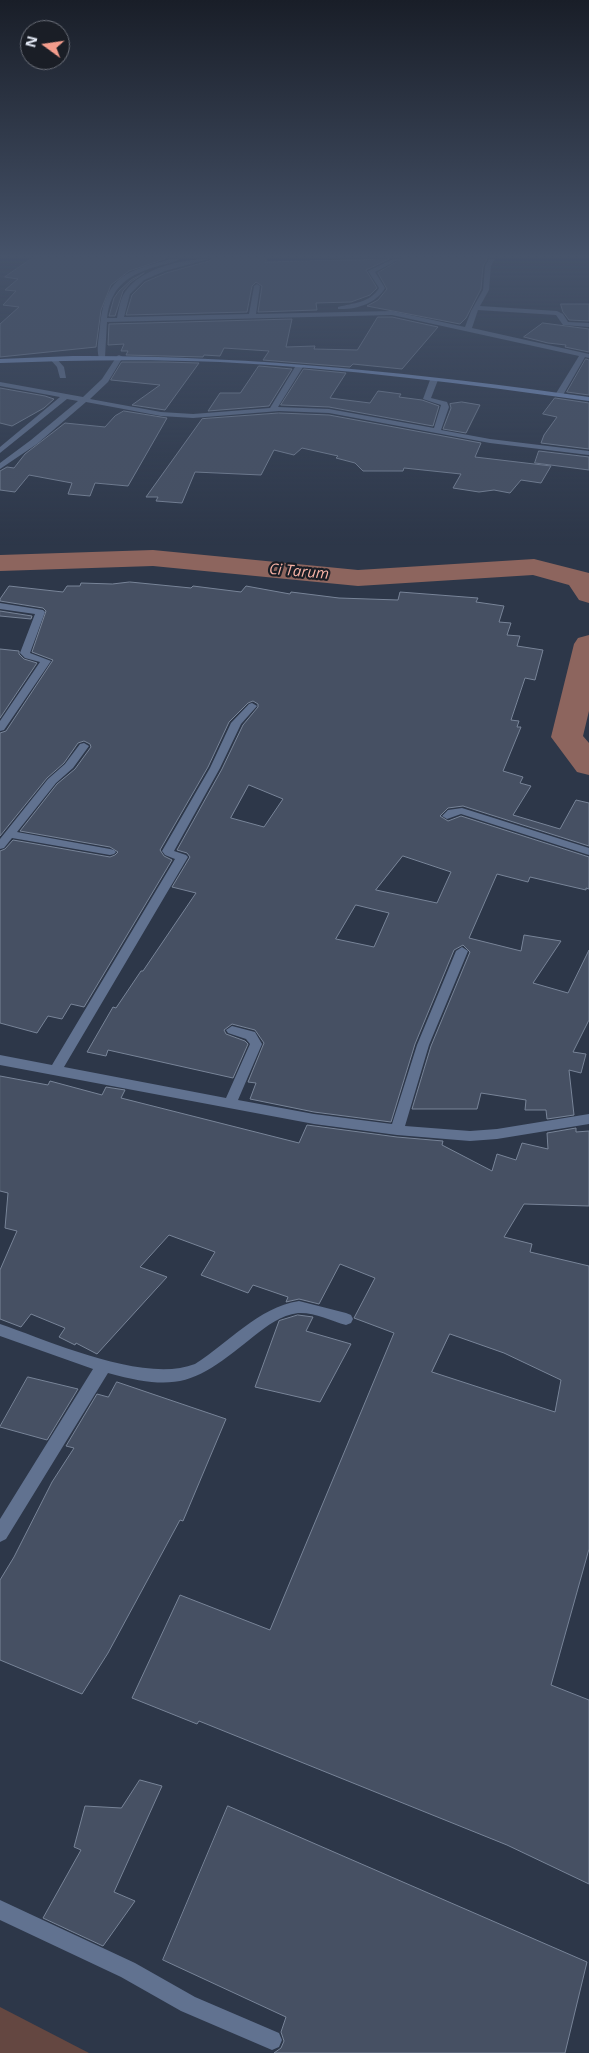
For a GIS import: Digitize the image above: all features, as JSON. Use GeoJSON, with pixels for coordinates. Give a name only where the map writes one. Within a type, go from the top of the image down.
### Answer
{"type":"FeatureCollection","features":[{"type":"Feature","properties":{"kind":"main road"},"geometry":{"type":"LineString","coordinates":[[0,361],[102,356],[299,367],[589,398]]}},
{"type":"Feature","properties":{"kind":"street"},"geometry":{"type":"LineString","coordinates":[[569,355],[582,358],[589,365]]}},
{"type":"Feature","properties":{"kind":"street"},"geometry":{"type":"LineString","coordinates":[[0,467],[34,442],[105,380],[116,357]]}},
{"type":"Feature","properties":{"kind":"street"},"geometry":{"type":"LineString","coordinates":[[53,358],[60,367],[62,376]]}},
{"type":"Feature","properties":{"kind":"street"},"geometry":{"type":"LineString","coordinates":[[558,394],[582,358]]}},
{"type":"Feature","properties":{"kind":"street"},"geometry":{"type":"LineString","coordinates":[[272,410],[299,367]]}},
{"type":"Feature","properties":{"kind":"street"},"geometry":{"type":"LineString","coordinates":[[434,380],[427,399],[444,404],[445,407],[436,432]]}},
{"type":"Feature","properties":{"kind":"street"},"geometry":{"type":"LineString","coordinates":[[0,384],[161,414],[193,416],[272,410],[329,411],[436,432],[589,453]]}},
{"type":"Feature","properties":{"kind":"street"},"geometry":{"type":"LineString","coordinates":[[0,451],[67,396]]}},
{"type":"Feature","properties":{"kind":"street"},"geometry":{"type":"LineString","coordinates":[[0,606],[40,612],[25,651],[28,656],[46,661],[16,708],[0,728]]}},
{"type":"Feature","properties":{"kind":"street"},"geometry":{"type":"LineString","coordinates":[[56,1070],[182,857],[168,851],[215,768],[236,723],[252,706]]}},
{"type":"Feature","properties":{"kind":"street"},"geometry":{"type":"LineString","coordinates":[[0,846],[46,787],[68,766],[84,746]]}},
{"type":"Feature","properties":{"kind":"street"},"geometry":{"type":"LineString","coordinates":[[447,816],[452,812],[462,811],[589,852]]}},
{"type":"Feature","properties":{"kind":"street"},"geometry":{"type":"LineString","coordinates":[[10,834],[110,852]]}},
{"type":"Feature","properties":{"kind":"street"},"geometry":{"type":"LineString","coordinates":[[397,1130],[424,1045],[462,951]]}},
{"type":"Feature","properties":{"kind":"street"},"geometry":{"type":"LineString","coordinates":[[230,1103],[256,1044],[256,1040],[253,1037],[232,1030]]}},
{"type":"Feature","properties":{"kind":"street"},"geometry":{"type":"LineString","coordinates":[[0,1060],[314,1119],[397,1130],[470,1136],[497,1134],[589,1119]]}},
{"type":"Feature","properties":{"kind":"street"},"geometry":{"type":"LineString","coordinates":[[0,1330],[104,1365],[155,1376],[186,1374],[212,1362],[278,1312],[298,1307],[346,1319]]}},
{"type":"Feature","properties":{"kind":"street"},"geometry":{"type":"LineString","coordinates":[[0,1534],[104,1365]]}},
{"type":"Feature","properties":{"kind":"street"},"geometry":{"type":"LineString","coordinates":[[0,1910],[128,1970],[188,2004],[272,2040]]}},
{"type":"Feature","properties":{"kind":"shaded area"},"geometry":{"type":"Polygon","coordinates":[[[0,2007],[89,2053],[0,2053],[0,2007]]]}},
{"type":"Feature","properties":{"kind":"building"},"geometry":{"type":"Polygon","coordinates":[[[0,355],[21,355],[0,357],[0,355]]]}},
{"type":"Feature","properties":{"kind":"building"},"geometry":{"type":"Polygon","coordinates":[[[126,355],[221,355],[204,355],[203,357],[126,355]]]}},
{"type":"Feature","properties":{"kind":"building"},"geometry":{"type":"Polygon","coordinates":[[[266,355],[414,355],[402,369],[353,364],[350,367],[263,360],[266,355]]]}},
{"type":"Feature","properties":{"kind":"building"},"geometry":{"type":"Polygon","coordinates":[[[586,359],[589,360],[589,395],[567,392],[586,359]]]}},
{"type":"Feature","properties":{"kind":"building"},"geometry":{"type":"Polygon","coordinates":[[[122,362],[199,363],[165,410],[132,405],[160,385],[111,380],[122,362]]]}},
{"type":"Feature","properties":{"kind":"building"},"geometry":{"type":"Polygon","coordinates":[[[259,366],[292,369],[269,406],[208,411],[220,393],[240,393],[259,366]]]}},
{"type":"Feature","properties":{"kind":"building"},"geometry":{"type":"Polygon","coordinates":[[[304,369],[346,373],[330,398],[370,403],[378,391],[401,394],[399,397],[422,400],[439,406],[433,426],[329,407],[281,405],[304,369]]]}},
{"type":"Feature","properties":{"kind":"building"},"geometry":{"type":"Polygon","coordinates":[[[0,388],[54,399],[44,408],[12,426],[0,423],[0,388]]]}},
{"type":"Feature","properties":{"kind":"building"},"geometry":{"type":"Polygon","coordinates":[[[555,398],[589,403],[589,449],[541,443],[544,435],[557,417],[543,414],[555,398]]]}},
{"type":"Feature","properties":{"kind":"building"},"geometry":{"type":"Polygon","coordinates":[[[462,402],[480,405],[466,433],[443,429],[451,408],[450,404],[462,402]]]}},
{"type":"Feature","properties":{"kind":"building"},"geometry":{"type":"Polygon","coordinates":[[[124,411],[167,418],[128,486],[95,483],[90,496],[68,494],[72,483],[29,475],[15,492],[0,490],[0,471],[7,467],[14,468],[25,454],[65,423],[105,427],[115,416],[124,411]]]}},
{"type":"Feature","properties":{"kind":"building"},"geometry":{"type":"Polygon","coordinates":[[[279,413],[329,415],[481,443],[475,457],[551,466],[541,483],[521,480],[510,493],[494,490],[479,492],[453,488],[461,474],[404,468],[403,471],[363,471],[355,463],[336,458],[338,456],[302,448],[294,455],[274,450],[261,475],[195,472],[182,503],[156,501],[158,497],[146,497],[202,419],[279,413]]]}},
{"type":"Feature","properties":{"kind":"building"},"geometry":{"type":"Polygon","coordinates":[[[539,451],[589,457],[589,470],[535,463],[539,451]]]}},
{"type":"Feature","properties":{"kind":"building"},"geometry":{"type":"Polygon","coordinates":[[[130,582],[191,588],[193,586],[241,592],[246,586],[290,594],[291,592],[339,598],[398,600],[400,592],[478,598],[476,602],[504,606],[499,622],[511,623],[507,635],[520,636],[517,646],[543,650],[535,680],[525,678],[511,720],[519,721],[517,727],[521,727],[503,771],[523,777],[520,783],[531,786],[513,815],[560,829],[576,800],[589,803],[589,846],[463,806],[448,808],[440,816],[448,821],[461,816],[589,857],[589,889],[586,888],[586,890],[530,877],[528,882],[497,874],[469,938],[521,951],[524,935],[561,941],[533,983],[568,993],[589,950],[589,1020],[573,1052],[586,1054],[581,1073],[569,1070],[574,1115],[547,1119],[546,1110],[525,1110],[526,1100],[481,1093],[477,1109],[412,1109],[431,1046],[470,952],[463,945],[454,950],[415,1044],[391,1122],[314,1112],[250,1099],[256,1083],[248,1082],[264,1043],[255,1030],[232,1024],[224,1030],[226,1034],[248,1044],[233,1078],[108,1050],[106,1056],[87,1052],[113,1007],[116,1008],[141,971],[143,971],[196,893],[172,887],[190,857],[187,853],[177,850],[222,769],[243,725],[258,707],[258,704],[253,701],[248,703],[229,722],[208,767],[160,850],[164,856],[172,860],[84,1007],[71,1004],[62,1019],[48,1016],[37,1033],[0,1023],[0,851],[5,849],[13,840],[110,857],[118,852],[110,847],[20,831],[57,784],[75,769],[91,747],[90,744],[84,741],[78,743],[64,763],[47,778],[0,836],[0,733],[6,731],[53,660],[32,652],[46,611],[43,608],[0,601],[0,599],[9,586],[63,592],[67,586],[80,586],[81,583],[112,584],[130,582]],[[249,785],[231,818],[264,827],[283,799],[249,785]],[[403,856],[376,890],[437,903],[451,872],[403,856]],[[356,905],[336,939],[374,947],[389,913],[356,905]]]}},
{"type":"Feature","properties":{"kind":"building"},"geometry":{"type":"Polygon","coordinates":[[[0,611],[32,616],[31,619],[0,616],[0,611]]]}},
{"type":"Feature","properties":{"kind":"building"},"geometry":{"type":"Polygon","coordinates":[[[0,649],[19,651],[19,654],[24,659],[37,663],[0,718],[0,649]]]}},
{"type":"Feature","properties":{"kind":"building"},"geometry":{"type":"Polygon","coordinates":[[[0,1076],[48,1085],[50,1081],[102,1095],[106,1087],[125,1090],[121,1098],[299,1143],[307,1125],[443,1141],[442,1145],[492,1171],[497,1154],[516,1160],[522,1143],[548,1149],[547,1133],[576,1128],[576,1132],[589,1131],[589,1206],[524,1204],[504,1237],[532,1244],[530,1252],[589,1266],[589,1549],[551,1685],[589,1700],[589,1884],[507,1845],[199,1721],[197,1724],[132,1698],[180,1595],[270,1630],[394,1333],[354,1318],[375,1278],[340,1264],[319,1304],[299,1299],[286,1302],[288,1297],[253,1285],[248,1293],[201,1275],[215,1252],[169,1235],[140,1267],[167,1277],[97,1354],[59,1337],[65,1328],[31,1314],[21,1327],[0,1319],[0,1270],[17,1231],[5,1228],[8,1193],[0,1191],[0,1076]],[[450,1334],[432,1372],[555,1412],[561,1380],[504,1353],[450,1334]]]}},
{"type":"Feature","properties":{"kind":"building"},"geometry":{"type":"Polygon","coordinates":[[[298,1315],[313,1317],[306,1331],[351,1344],[320,1402],[255,1387],[279,1321],[298,1315]]]}},
{"type":"Feature","properties":{"kind":"building"},"geometry":{"type":"Polygon","coordinates":[[[28,1377],[78,1389],[47,1440],[0,1427],[28,1377]]]}},
{"type":"Feature","properties":{"kind":"building"},"geometry":{"type":"Polygon","coordinates":[[[117,1382],[226,1419],[183,1521],[180,1520],[108,1653],[82,1694],[0,1660],[0,1580],[14,1557],[52,1482],[74,1448],[66,1446],[97,1394],[108,1397],[117,1382]]]}},
{"type":"Feature","properties":{"kind":"building"},"geometry":{"type":"Polygon","coordinates":[[[140,1780],[162,1786],[114,1892],[135,1901],[103,1946],[43,1918],[81,1850],[74,1847],[85,1806],[121,1808],[140,1780]]]}},
{"type":"Feature","properties":{"kind":"building"},"geometry":{"type":"Polygon","coordinates":[[[228,1806],[587,1962],[565,2053],[274,2053],[281,2048],[284,2041],[281,2032],[286,2017],[163,1960],[228,1806]]]}},
{"type":"Feature","properties":{"kind":"waterway","name":"Ci Tarum"},"geometry":{"type":"LineString","coordinates":[[0,563],[153,558],[358,578],[534,567],[579,579],[589,594]]}},
{"type":"Feature","properties":{"kind":"waterway","name":"Ci Tarum"},"geometry":{"type":"LineString","coordinates":[[589,644],[567,737],[589,765]]}}]}
